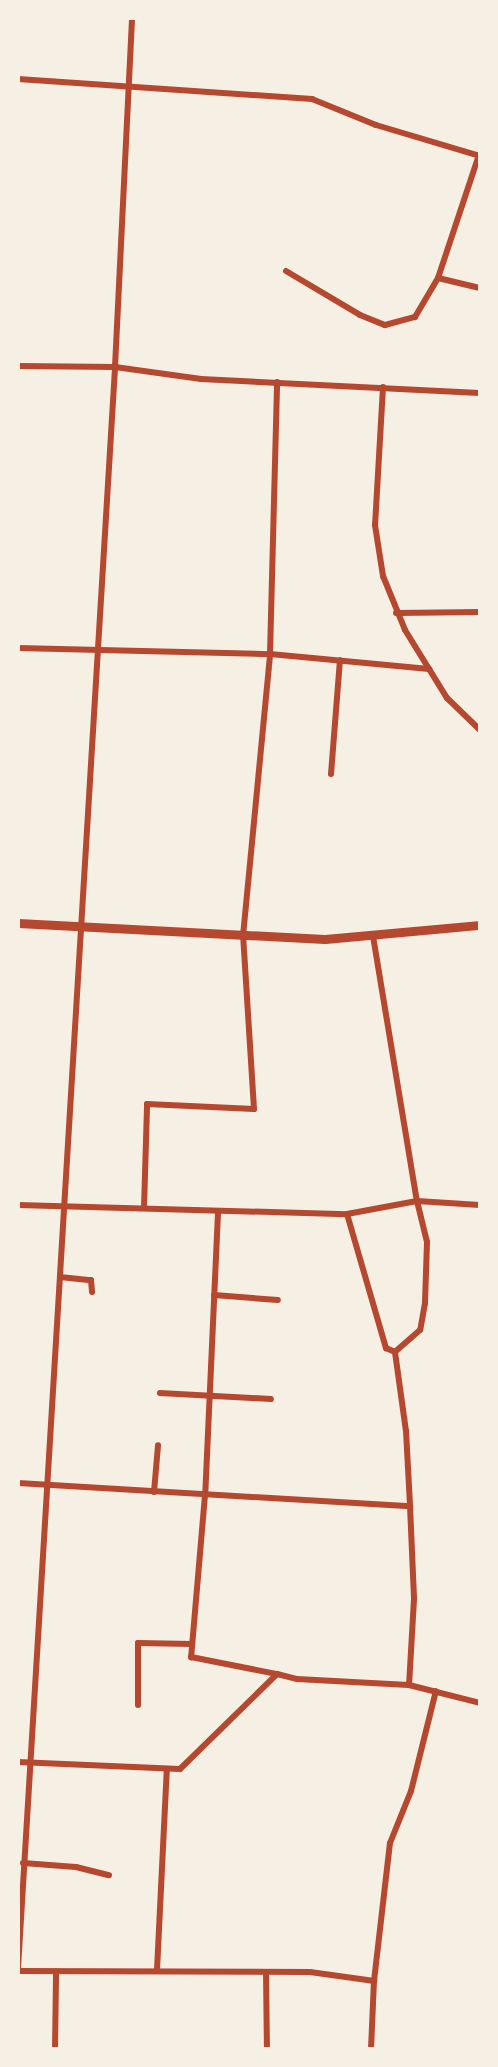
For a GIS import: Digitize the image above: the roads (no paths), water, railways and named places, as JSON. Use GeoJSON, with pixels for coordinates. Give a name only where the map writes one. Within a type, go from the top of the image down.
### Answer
{"type":"FeatureCollection","features":[{"type":"Feature","properties":{"kind":"street"},"geometry":{"type":"LineString","coordinates":[[132,18],[115,367],[79,927],[60,1277],[45,1485],[18,1969],[56,1973],[157,1970],[310,1972],[374,1980]]}},
{"type":"Feature","properties":{"kind":"street"},"geometry":{"type":"LineString","coordinates":[[18,79],[312,99],[376,125],[480,155],[438,278],[415,317],[385,325],[360,315],[286,271]]}},
{"type":"Feature","properties":{"kind":"street"},"geometry":{"type":"LineString","coordinates":[[438,278],[480,288]]}},
{"type":"Feature","properties":{"kind":"street"},"geometry":{"type":"LineString","coordinates":[[18,366],[115,367],[201,379],[480,393]]}},
{"type":"Feature","properties":{"kind":"street"},"geometry":{"type":"LineString","coordinates":[[144,1208],[147,1104],[254,1109],[243,936],[270,654],[277,382]]}},
{"type":"Feature","properties":{"kind":"street"},"geometry":{"type":"LineString","coordinates":[[383,387],[375,525],[381,568],[396,613],[429,669],[447,698],[480,730]]}},
{"type":"Feature","properties":{"kind":"street"},"geometry":{"type":"LineString","coordinates":[[396,613],[480,612]]}},
{"type":"Feature","properties":{"kind":"street"},"geometry":{"type":"LineString","coordinates":[[18,648],[48,651],[98,647],[270,654],[429,669]]}},
{"type":"Feature","properties":{"kind":"street"},"geometry":{"type":"LineString","coordinates":[[331,774],[340,660]]}},
{"type":"Feature","properties":{"kind":"street"},"geometry":{"type":"LineString","coordinates":[[18,923],[325,939],[480,925]]}},
{"type":"Feature","properties":{"kind":"street"},"geometry":{"type":"LineString","coordinates":[[374,936],[417,1201],[427,1242],[426,1303],[420,1330],[395,1352]]}},
{"type":"Feature","properties":{"kind":"street"},"geometry":{"type":"LineString","coordinates":[[18,1205],[64,1208],[144,1208],[218,1213],[347,1214],[417,1201],[480,1205]]}},
{"type":"Feature","properties":{"kind":"street"},"geometry":{"type":"LineString","coordinates":[[218,1213],[205,1495],[190,1657],[297,1679],[409,1685],[480,1703]]}},
{"type":"Feature","properties":{"kind":"street"},"geometry":{"type":"LineString","coordinates":[[347,1214],[386,1348],[395,1352]]}},
{"type":"Feature","properties":{"kind":"street"},"geometry":{"type":"LineString","coordinates":[[60,1277],[91,1280],[92,1292]]}},
{"type":"Feature","properties":{"kind":"street"},"geometry":{"type":"LineString","coordinates":[[214,1295],[278,1300]]}},
{"type":"Feature","properties":{"kind":"street"},"geometry":{"type":"LineString","coordinates":[[395,1352],[406,1431],[414,1599],[409,1685]]}},
{"type":"Feature","properties":{"kind":"street"},"geometry":{"type":"LineString","coordinates":[[160,1394],[271,1399]]}},
{"type":"Feature","properties":{"kind":"street"},"geometry":{"type":"LineString","coordinates":[[154,1492],[158,1445]]}},
{"type":"Feature","properties":{"kind":"street"},"geometry":{"type":"LineString","coordinates":[[18,1483],[410,1506]]}},
{"type":"Feature","properties":{"kind":"street"},"geometry":{"type":"LineString","coordinates":[[138,1705],[138,1643],[192,1644]]}},
{"type":"Feature","properties":{"kind":"street"},"geometry":{"type":"LineString","coordinates":[[18,1761],[180,1769],[191,1761],[277,1674]]}},
{"type":"Feature","properties":{"kind":"street"},"geometry":{"type":"LineString","coordinates":[[371,2049],[374,1980],[390,1843],[411,1791],[436,1691]]}},
{"type":"Feature","properties":{"kind":"street"},"geometry":{"type":"LineString","coordinates":[[157,1970],[167,1769]]}},
{"type":"Feature","properties":{"kind":"street"},"geometry":{"type":"LineString","coordinates":[[23,1863],[76,1867],[109,1875]]}},
{"type":"Feature","properties":{"kind":"street"},"geometry":{"type":"LineString","coordinates":[[266,1972],[267,2049]]}},
{"type":"Feature","properties":{"kind":"street"},"geometry":{"type":"LineString","coordinates":[[56,1973],[56,2049]]}}]}
